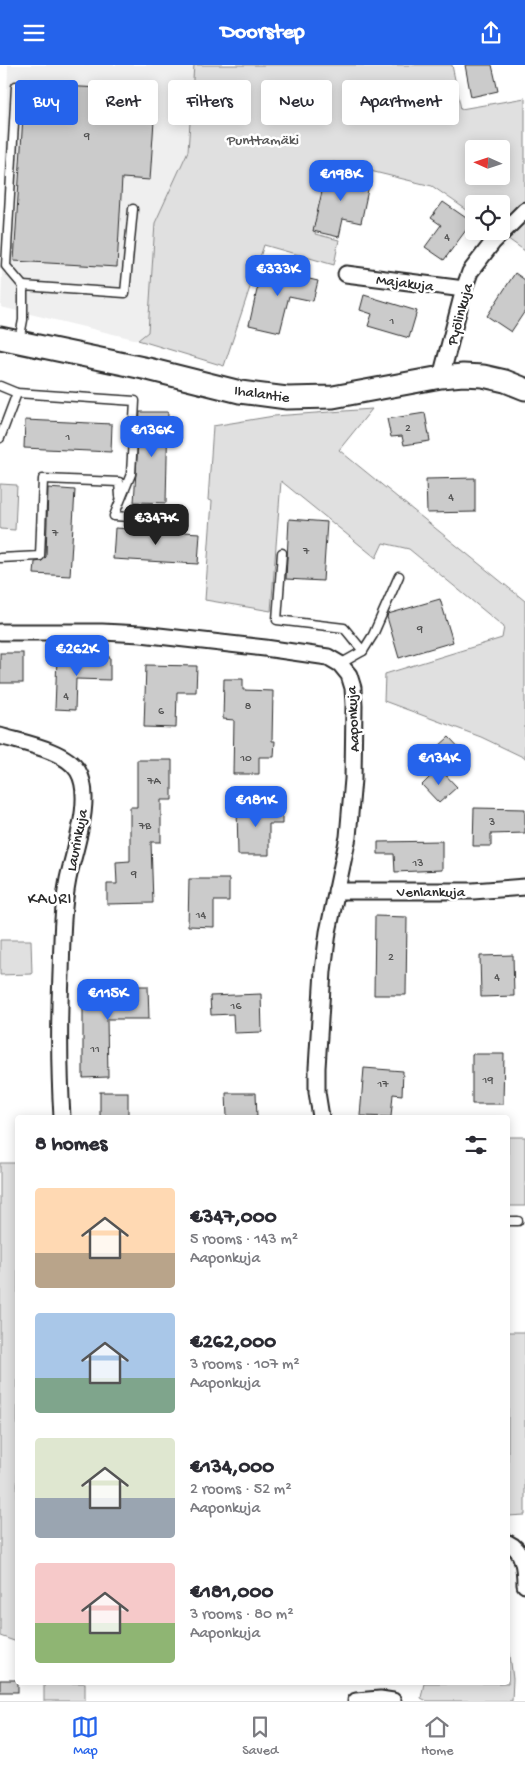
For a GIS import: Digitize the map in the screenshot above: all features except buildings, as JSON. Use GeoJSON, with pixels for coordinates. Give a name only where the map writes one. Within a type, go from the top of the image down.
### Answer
{"type":"FeatureCollection","features":[{"type":"Feature","properties":{"kind":"street","name":"Pyölinkuja"},"geometry":{"type":"LineString","coordinates":[[441,377],[470,272],[480,257],[525,210]]}},
{"type":"Feature","properties":{"kind":"street","name":"Majakuja"},"geometry":{"type":"LineString","coordinates":[[346,274],[464,289]]}},
{"type":"Feature","properties":{"kind":"street","name":"Ihalantie"},"geometry":{"type":"LineString","coordinates":[[10,341],[148,369],[240,392],[287,398],[333,397],[441,377],[463,375],[483,376],[505,381],[525,389]]}},
{"type":"Feature","properties":{"kind":"street"},"geometry":{"type":"LineString","coordinates":[[0,632],[141,633],[315,654],[328,657],[340,664]]}},
{"type":"Feature","properties":{"kind":"street","name":"Aaponkuja"},"geometry":{"type":"LineString","coordinates":[[321,1115],[317,1091],[317,1068],[323,971],[328,931],[348,837],[353,779],[353,688],[349,675],[340,664]]}},
{"type":"Feature","properties":{"kind":"street","name":"Laurinkuja"},"geometry":{"type":"LineString","coordinates":[[0,736],[56,753],[69,761],[78,771],[84,785],[81,823],[64,901],[62,929],[59,1022],[62,1115]]}},
{"type":"Feature","properties":{"kind":"street","name":"Venlankuja"},"geometry":{"type":"LineString","coordinates":[[336,891],[473,891],[525,887]]}},
{"type":"Feature","properties":{"kind":"street"},"geometry":{"type":"LineString","coordinates":[[510,1544],[521,1555],[525,1585]]}},
{"type":"Feature","properties":{"kind":"street"},"geometry":{"type":"LineString","coordinates":[[356,1701],[380,1699],[393,1701]]}},
{"type":"Feature","properties":{"kind":"lane"},"geometry":{"type":"LineString","coordinates":[[10,341],[23,321],[23,286],[6,266],[15,104]]}},
{"type":"Feature","properties":{"kind":"lane"},"geometry":{"type":"LineString","coordinates":[[23,286],[125,293],[134,209]]}},
{"type":"Feature","properties":{"kind":"lane"},"geometry":{"type":"LineString","coordinates":[[0,386],[17,393],[135,401],[131,474],[114,517],[176,520]]}},
{"type":"Feature","properties":{"kind":"lane"},"geometry":{"type":"LineString","coordinates":[[0,438],[17,393]]}},
{"type":"Feature","properties":{"kind":"lane"},"geometry":{"type":"LineString","coordinates":[[0,558],[40,556],[43,479],[119,482],[121,500]]}},
{"type":"Feature","properties":{"kind":"lane"},"geometry":{"type":"LineString","coordinates":[[282,553],[278,620],[344,627],[363,651]]}},
{"type":"Feature","properties":{"kind":"lane"},"geometry":{"type":"LineString","coordinates":[[340,664],[363,651],[373,635],[400,576]]}},
{"type":"Feature","properties":{"kind":"lane"},"geometry":{"type":"LineString","coordinates":[[510,1221],[518,1221]]}},
{"type":"Feature","properties":{"kind":"shaded area"},"geometry":{"type":"Polygon","coordinates":[[[8,65],[194,65],[193,80],[168,80],[168,125],[190,125],[188,151],[155,223],[148,332],[138,340],[1,307],[8,65]]]}},
{"type":"Feature","properties":{"kind":"green space","name":"Punttamäki"},"geometry":{"type":"Polygon","coordinates":[[[194,65],[452,65],[455,80],[342,80],[342,125],[459,125],[459,99],[461,109],[525,98],[525,251],[510,240],[510,195],[465,195],[465,209],[432,186],[333,162],[315,234],[339,240],[334,265],[264,245],[224,366],[138,340],[148,332],[155,223],[188,151],[190,125],[251,125],[251,80],[193,80],[194,65]]]}},
{"type":"Feature","properties":{"kind":"green space"},"geometry":{"type":"Polygon","coordinates":[[[372,409],[339,450],[525,601],[525,758],[481,737],[384,701],[385,674],[502,638],[504,627],[409,549],[383,543],[376,558],[281,481],[271,611],[205,600],[212,501],[208,500],[213,426],[274,416],[372,409]]]}},
{"type":"Feature","properties":{"kind":"green space"},"geometry":{"type":"Polygon","coordinates":[[[0,484],[17,485],[15,530],[0,529],[0,484]]]}},
{"type":"Feature","properties":{"kind":"green space"},"geometry":{"type":"Polygon","coordinates":[[[0,940],[31,940],[32,974],[0,975],[0,940]]]}},
{"type":"Feature","properties":{"kind":"green space"},"geometry":{"type":"Polygon","coordinates":[[[510,1137],[525,1137],[525,1206],[510,1206],[510,1137]]]}},
{"type":"Feature","properties":{"kind":"green space"},"geometry":{"type":"Polygon","coordinates":[[[0,1163],[15,1163],[15,1641],[0,1636],[0,1163]]]}},
{"type":"Feature","properties":{"kind":"green space"},"geometry":{"type":"Polygon","coordinates":[[[510,1332],[525,1332],[525,1515],[510,1516],[510,1332]]]}},
{"type":"Feature","properties":{"kind":"green space"},"geometry":{"type":"Polygon","coordinates":[[[510,1655],[513,1679],[512,1701],[427,1701],[421,1698],[424,1685],[510,1685],[510,1655]]]}},
{"type":"Feature","properties":{"kind":"green space"},"geometry":{"type":"Polygon","coordinates":[[[44,1685],[85,1685],[85,1701],[44,1701],[44,1685]]]}},
{"type":"Feature","properties":{"kind":"district","name":"KAURI"},"geometry":{"type":"Point","coordinates":[50,897]}}]}
